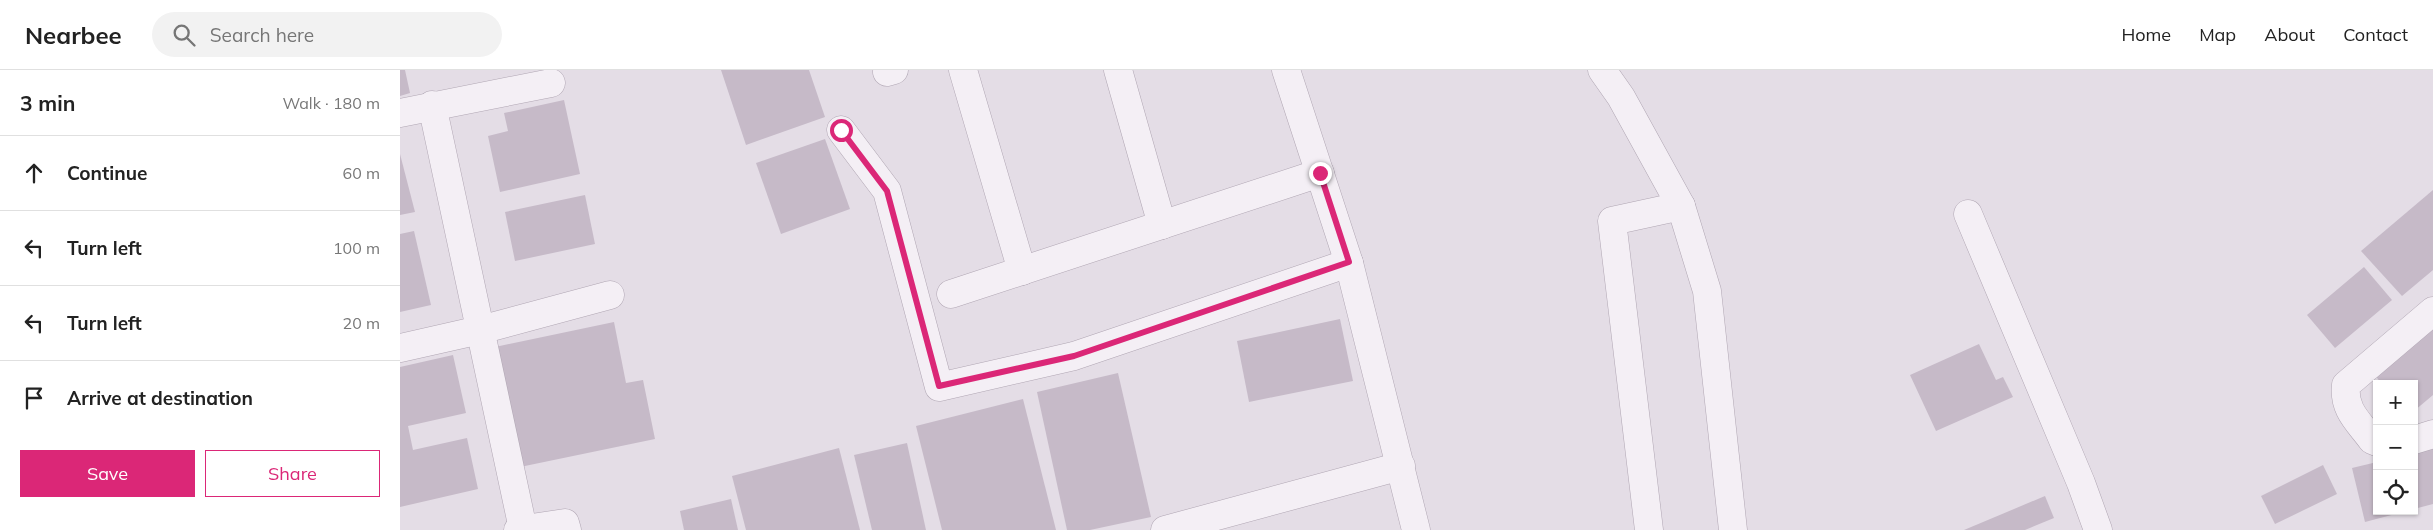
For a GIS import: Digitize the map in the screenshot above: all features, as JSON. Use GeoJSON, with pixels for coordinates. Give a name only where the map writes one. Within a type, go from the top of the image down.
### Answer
{"type":"FeatureCollection","features":[{"type":"Feature","properties":{"kind":"street"},"geometry":{"type":"LineString","coordinates":[[963,70],[1022,271]]}},
{"type":"Feature","properties":{"kind":"street"},"geometry":{"type":"LineString","coordinates":[[1118,70],[1162,225]]}},
{"type":"Feature","properties":{"kind":"street"},"geometry":{"type":"LineString","coordinates":[[1286,70],[1349,262],[1416,530]]}},
{"type":"Feature","properties":{"kind":"street"},"geometry":{"type":"LineString","coordinates":[[1602,70],[1621,97],[1681,206],[1706,291],[1734,530]]}},
{"type":"Feature","properties":{"kind":"street"},"geometry":{"type":"LineString","coordinates":[[400,113],[432,105],[551,83]]}},
{"type":"Feature","properties":{"kind":"street"},"geometry":{"type":"LineString","coordinates":[[432,105],[520,530],[565,523],[567,530]]}},
{"type":"Feature","properties":{"kind":"street"},"geometry":{"type":"LineString","coordinates":[[841,130],[887,191],[939,386],[1074,356],[1349,262]]}},
{"type":"Feature","properties":{"kind":"street"},"geometry":{"type":"LineString","coordinates":[[951,294],[1320,173]]}},
{"type":"Feature","properties":{"kind":"street"},"geometry":{"type":"LineString","coordinates":[[1648,530],[1612,221],[1681,206]]}},
{"type":"Feature","properties":{"kind":"street"},"geometry":{"type":"LineString","coordinates":[[1968,214],[2082,483],[2098,530]]}},
{"type":"Feature","properties":{"kind":"street"},"geometry":{"type":"LineString","coordinates":[[400,348],[480,330],[610,295]]}},
{"type":"Feature","properties":{"kind":"street"},"geometry":{"type":"LineString","coordinates":[[2373,440],[2347,406],[2344,398],[2346,385],[2433,310]]}},
{"type":"Feature","properties":{"kind":"street"},"geometry":{"type":"LineString","coordinates":[[2418,439],[2433,434]]}},
{"type":"Feature","properties":{"kind":"street"},"geometry":{"type":"LineString","coordinates":[[1165,530],[1401,466]]}},
{"type":"Feature","properties":{"kind":"building"},"geometry":{"type":"Polygon","coordinates":[[[400,70],[405,70],[410,93],[400,96],[400,70]]]}},
{"type":"Feature","properties":{"kind":"building"},"geometry":{"type":"Polygon","coordinates":[[[721,70],[809,70],[825,117],[746,145],[721,70]]]}},
{"type":"Feature","properties":{"kind":"building"},"geometry":{"type":"Polygon","coordinates":[[[564,100],[580,174],[500,192],[488,136],[508,131],[504,113],[564,100]]]}},
{"type":"Feature","properties":{"kind":"building"},"geometry":{"type":"Polygon","coordinates":[[[825,139],[850,209],[781,234],[756,163],[825,139]]]}},
{"type":"Feature","properties":{"kind":"building"},"geometry":{"type":"Polygon","coordinates":[[[400,154],[415,212],[400,215],[400,154]]]}},
{"type":"Feature","properties":{"kind":"building"},"geometry":{"type":"Polygon","coordinates":[[[2433,190],[2433,270],[2402,296],[2361,251],[2433,190]]]}},
{"type":"Feature","properties":{"kind":"building"},"geometry":{"type":"Polygon","coordinates":[[[585,195],[595,244],[515,261],[505,212],[585,195]]]}},
{"type":"Feature","properties":{"kind":"building"},"geometry":{"type":"Polygon","coordinates":[[[414,231],[431,305],[400,312],[400,234],[414,231]]]}},
{"type":"Feature","properties":{"kind":"building"},"geometry":{"type":"Polygon","coordinates":[[[2364,267],[2392,300],[2335,348],[2307,315],[2364,267]]]}},
{"type":"Feature","properties":{"kind":"building"},"geometry":{"type":"Polygon","coordinates":[[[1340,319],[1353,381],[1249,402],[1237,341],[1340,319]]]}},
{"type":"Feature","properties":{"kind":"building"},"geometry":{"type":"Polygon","coordinates":[[[614,322],[626,383],[643,380],[655,439],[520,467],[495,347],[614,322]]]}},
{"type":"Feature","properties":{"kind":"building"},"geometry":{"type":"Polygon","coordinates":[[[2433,322],[2433,395],[2418,408],[2418,380],[2379,380],[2373,373],[2433,322]]]}},
{"type":"Feature","properties":{"kind":"building"},"geometry":{"type":"Polygon","coordinates":[[[1979,344],[1996,380],[2003,377],[2013,397],[1936,431],[1910,375],[1979,344]]]}},
{"type":"Feature","properties":{"kind":"building"},"geometry":{"type":"Polygon","coordinates":[[[453,355],[466,413],[408,426],[413,450],[467,438],[478,489],[400,507],[400,367],[453,355]]]}},
{"type":"Feature","properties":{"kind":"building"},"geometry":{"type":"Polygon","coordinates":[[[1118,373],[1151,517],[1090,530],[1067,530],[1037,392],[1118,373]]]}},
{"type":"Feature","properties":{"kind":"building"},"geometry":{"type":"Polygon","coordinates":[[[1023,399],[1056,530],[942,530],[916,426],[1023,399]]]}},
{"type":"Feature","properties":{"kind":"building"},"geometry":{"type":"Polygon","coordinates":[[[907,443],[926,530],[872,530],[854,455],[907,443]]]}},
{"type":"Feature","properties":{"kind":"building"},"geometry":{"type":"Polygon","coordinates":[[[839,448],[860,530],[746,530],[732,476],[839,448]]]}},
{"type":"Feature","properties":{"kind":"building"},"geometry":{"type":"Polygon","coordinates":[[[2433,448],[2433,504],[2418,508],[2418,470],[2418,451],[2433,448]]]}},
{"type":"Feature","properties":{"kind":"building"},"geometry":{"type":"Polygon","coordinates":[[[2373,463],[2373,515],[2392,515],[2365,522],[2352,468],[2373,463]]]}},
{"type":"Feature","properties":{"kind":"building"},"geometry":{"type":"Polygon","coordinates":[[[2323,465],[2337,494],[2275,524],[2261,496],[2323,465]]]}},
{"type":"Feature","properties":{"kind":"building"},"geometry":{"type":"Polygon","coordinates":[[[2045,496],[2054,518],[2025,530],[1964,530],[2045,496]]]}},
{"type":"Feature","properties":{"kind":"building"},"geometry":{"type":"Polygon","coordinates":[[[731,499],[738,530],[684,530],[680,511],[731,499]]]}},
{"type":"Feature","properties":{"kind":"route"},"geometry":{"type":"LineString","coordinates":[[841,130],[887,191],[939,386],[1074,356],[1349,262],[1320,173]]}}]}
